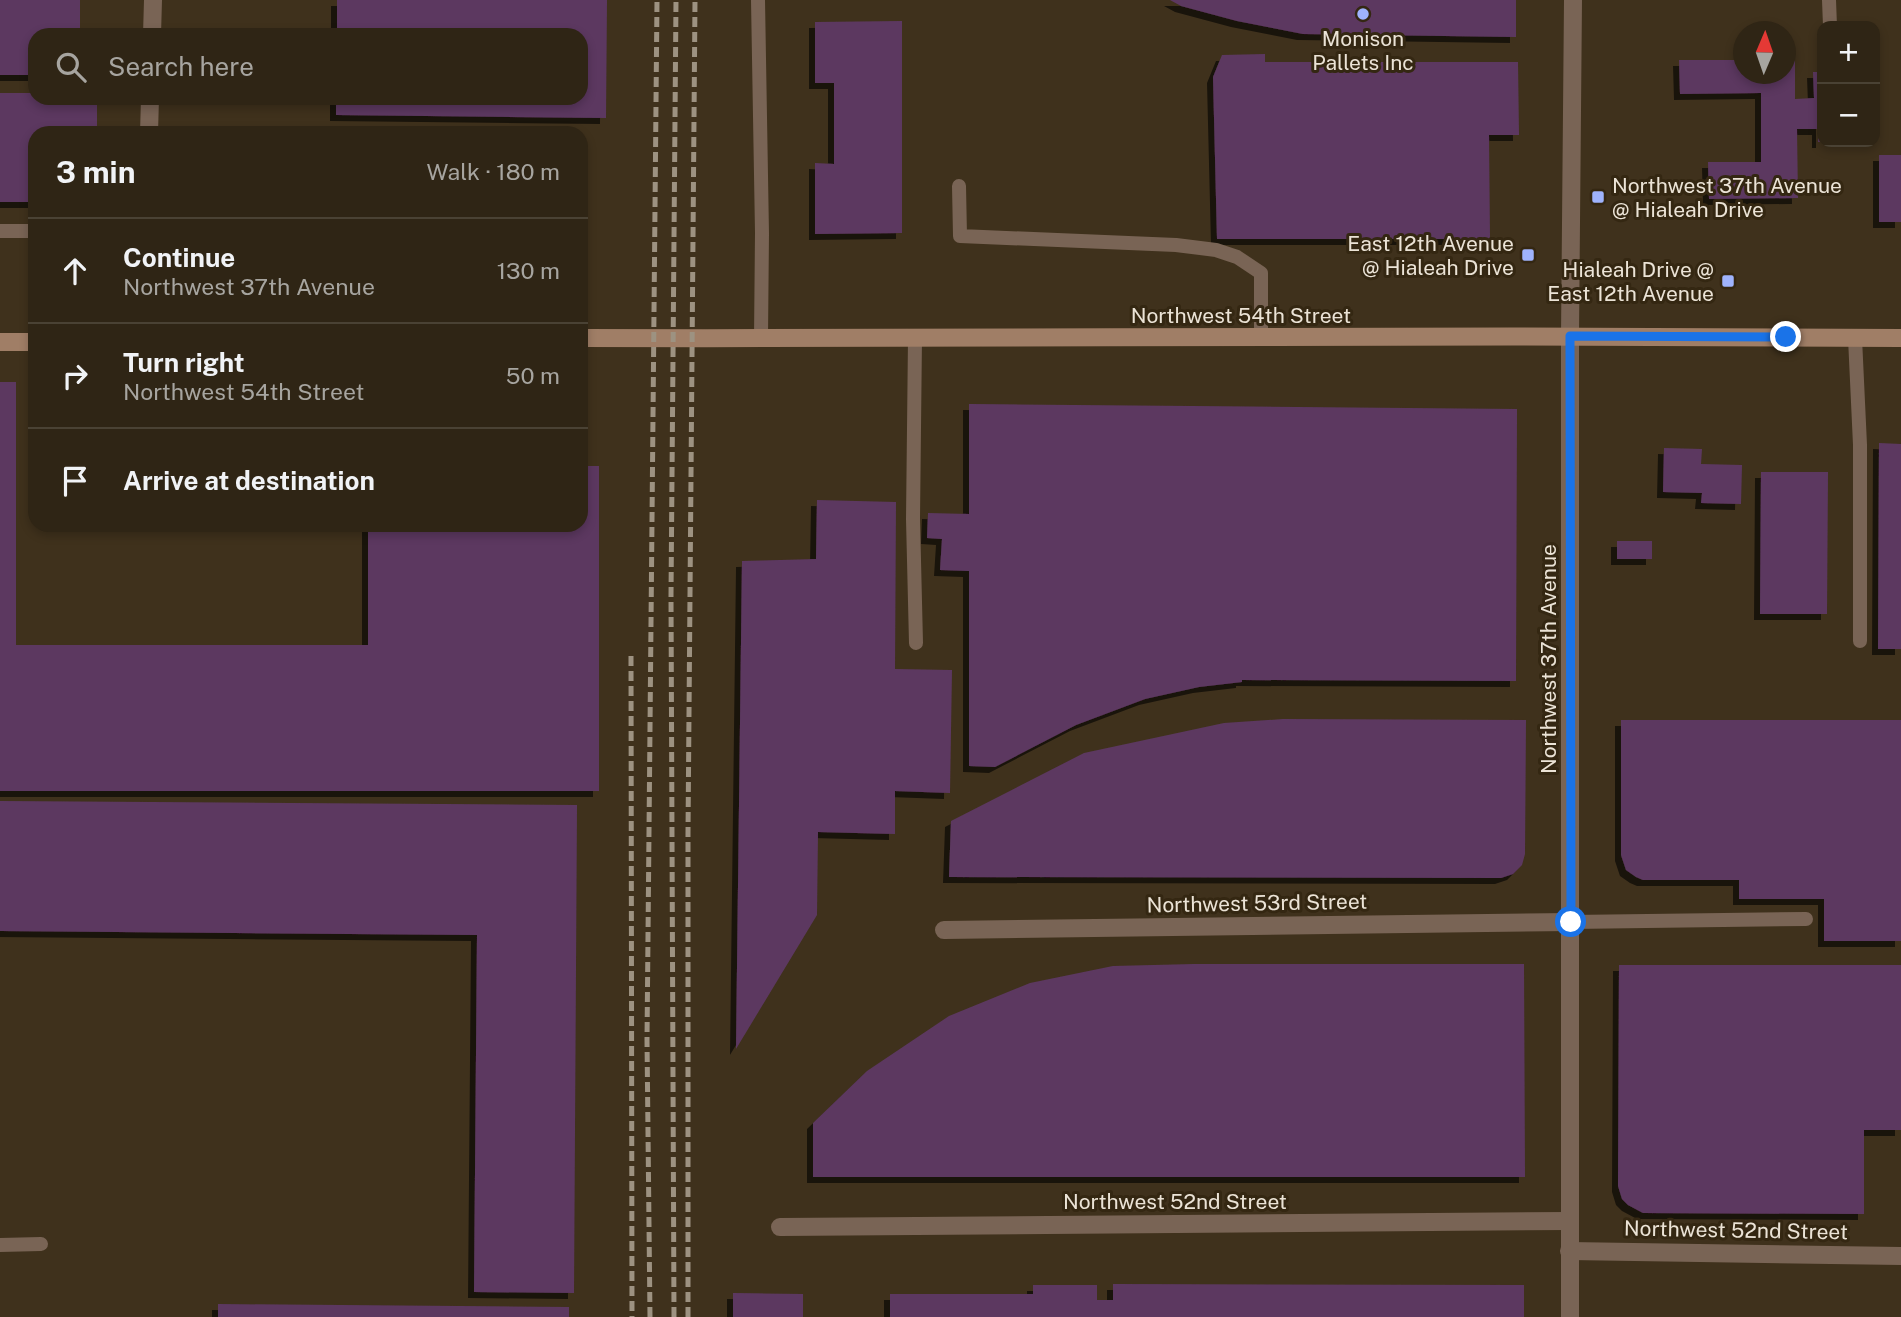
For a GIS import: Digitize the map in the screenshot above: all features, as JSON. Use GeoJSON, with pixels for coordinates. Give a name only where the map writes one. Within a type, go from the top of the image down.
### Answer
{"type":"FeatureCollection","features":[{"type":"Feature","properties":{"kind":"main road","name":"Northwest 54th Street"},"geometry":{"type":"LineString","coordinates":[[588,338],[1901,338]]}},
{"type":"Feature","properties":{"kind":"main road"},"geometry":{"type":"LineString","coordinates":[[0,342],[28,342]]}},
{"type":"Feature","properties":{"kind":"street"},"geometry":{"type":"LineString","coordinates":[[152,28],[153,0]]}},
{"type":"Feature","properties":{"kind":"street","name":"Northwest 37th Avenue"},"geometry":{"type":"LineString","coordinates":[[1570,1317],[1570,336],[1573,0]]}},
{"type":"Feature","properties":{"kind":"street"},"geometry":{"type":"LineString","coordinates":[[149,126],[150,105]]}},
{"type":"Feature","properties":{"kind":"street","name":"Northwest 53rd Street"},"geometry":{"type":"LineString","coordinates":[[944,930],[1571,922]]}},
{"type":"Feature","properties":{"kind":"street","name":"Northwest 52nd Street"},"geometry":{"type":"LineString","coordinates":[[780,1227],[1569,1221]]}},
{"type":"Feature","properties":{"kind":"street","name":"Northwest 52nd Street"},"geometry":{"type":"LineString","coordinates":[[1569,1251],[1901,1256]]}},
{"type":"Feature","properties":{"kind":"lane"},"geometry":{"type":"LineString","coordinates":[[758,0],[761,338]]}},
{"type":"Feature","properties":{"kind":"lane"},"geometry":{"type":"LineString","coordinates":[[1829,0],[1830,21]]}},
{"type":"Feature","properties":{"kind":"lane"},"geometry":{"type":"LineString","coordinates":[[959,186],[960,236],[1176,245],[1216,250],[1237,257],[1261,272],[1261,338]]}},
{"type":"Feature","properties":{"kind":"lane"},"geometry":{"type":"LineString","coordinates":[[0,231],[28,231]]}},
{"type":"Feature","properties":{"kind":"lane"},"geometry":{"type":"LineString","coordinates":[[915,338],[913,519],[916,643]]}},
{"type":"Feature","properties":{"kind":"lane"},"geometry":{"type":"LineString","coordinates":[[1855,338],[1860,445],[1860,641]]}},
{"type":"Feature","properties":{"kind":"lane"},"geometry":{"type":"LineString","coordinates":[[1571,922],[1806,919]]}},
{"type":"Feature","properties":{"kind":"lane"},"geometry":{"type":"LineString","coordinates":[[0,1245],[41,1244]]}},
{"type":"Feature","properties":{"kind":"building"},"geometry":{"type":"Polygon","coordinates":[[[0,0],[80,0],[80,28],[28,28],[28,75],[0,75],[0,0]]]}},
{"type":"Feature","properties":{"kind":"building"},"geometry":{"type":"Polygon","coordinates":[[[337,0],[607,0],[606,118],[336,115],[336,105],[588,105],[588,28],[337,28],[337,0]]]}},
{"type":"Feature","properties":{"kind":"building","name":"Monison Pallets Inc"},"geometry":{"type":"Polygon","coordinates":[[[1170,0],[1516,0],[1516,37],[1303,34],[1237,21],[1181,6],[1170,0]]]}},
{"type":"Feature","properties":{"kind":"building"},"geometry":{"type":"Polygon","coordinates":[[[902,21],[902,233],[815,234],[815,163],[834,164],[834,83],[815,83],[815,22],[902,21]]]}},
{"type":"Feature","properties":{"kind":"building"},"geometry":{"type":"Polygon","coordinates":[[[1265,54],[1265,62],[1518,62],[1519,135],[1489,135],[1490,239],[1217,239],[1213,77],[1222,55],[1265,54]]]}},
{"type":"Feature","properties":{"kind":"building"},"geometry":{"type":"Polygon","coordinates":[[[1679,60],[1733,60],[1733,84],[1795,84],[1795,99],[1814,98],[1813,72],[1817,72],[1817,129],[1797,129],[1798,198],[1709,199],[1708,162],[1761,162],[1761,93],[1680,94],[1679,60]]]}},
{"type":"Feature","properties":{"kind":"building"},"geometry":{"type":"Polygon","coordinates":[[[0,93],[28,93],[28,105],[97,105],[97,126],[28,126],[28,202],[0,202],[0,93]]]}},
{"type":"Feature","properties":{"kind":"building"},"geometry":{"type":"Polygon","coordinates":[[[1879,155],[1901,155],[1901,222],[1879,222],[1879,155]]]}},
{"type":"Feature","properties":{"kind":"building"},"geometry":{"type":"Polygon","coordinates":[[[0,382],[16,382],[16,645],[368,645],[368,532],[588,532],[588,466],[599,466],[599,791],[0,791],[0,382]]]}},
{"type":"Feature","properties":{"kind":"building"},"geometry":{"type":"Polygon","coordinates":[[[969,404],[1517,409],[1516,681],[1242,680],[1145,699],[1076,725],[995,767],[969,766],[969,571],[940,570],[942,539],[927,538],[928,513],[969,514],[969,404]]]}},
{"type":"Feature","properties":{"kind":"building"},"geometry":{"type":"Polygon","coordinates":[[[1879,443],[1901,444],[1901,649],[1878,649],[1879,443]]]}},
{"type":"Feature","properties":{"kind":"building"},"geometry":{"type":"Polygon","coordinates":[[[1664,448],[1702,449],[1701,464],[1742,465],[1741,504],[1701,503],[1702,493],[1663,492],[1664,448]]]}},
{"type":"Feature","properties":{"kind":"building"},"geometry":{"type":"Polygon","coordinates":[[[1761,472],[1828,472],[1827,614],[1760,614],[1761,472]]]}},
{"type":"Feature","properties":{"kind":"building"},"geometry":{"type":"Polygon","coordinates":[[[817,500],[896,502],[895,669],[952,670],[950,793],[895,791],[895,834],[818,832],[817,915],[736,1049],[742,561],[816,559],[817,500]]]}},
{"type":"Feature","properties":{"kind":"building"},"geometry":{"type":"Polygon","coordinates":[[[1617,541],[1652,541],[1652,559],[1617,559],[1617,541]]]}},
{"type":"Feature","properties":{"kind":"building"},"geometry":{"type":"Polygon","coordinates":[[[1283,719],[1526,720],[1525,854],[1522,865],[1513,874],[1501,878],[949,877],[951,821],[1084,753],[1224,723],[1283,719]]]}},
{"type":"Feature","properties":{"kind":"building"},"geometry":{"type":"Polygon","coordinates":[[[1621,720],[1901,720],[1901,941],[1824,941],[1824,899],[1739,899],[1739,880],[1643,880],[1626,870],[1621,855],[1621,720]]]}},
{"type":"Feature","properties":{"kind":"building"},"geometry":{"type":"Polygon","coordinates":[[[0,801],[577,805],[574,1293],[474,1292],[477,935],[0,931],[0,801]]]}},
{"type":"Feature","properties":{"kind":"building"},"geometry":{"type":"Polygon","coordinates":[[[1524,964],[1525,1177],[813,1177],[813,1123],[867,1071],[949,1016],[1030,983],[1113,966],[1524,964]]]}},
{"type":"Feature","properties":{"kind":"building"},"geometry":{"type":"Polygon","coordinates":[[[1619,965],[1901,965],[1901,1130],[1864,1130],[1864,1214],[1643,1213],[1622,1199],[1618,1186],[1619,965]]]}},
{"type":"Feature","properties":{"kind":"building"},"geometry":{"type":"Polygon","coordinates":[[[1113,1284],[1524,1285],[1524,1317],[890,1317],[890,1294],[1033,1294],[1033,1285],[1097,1285],[1097,1300],[1113,1300],[1113,1284]]]}},
{"type":"Feature","properties":{"kind":"building"},"geometry":{"type":"Polygon","coordinates":[[[733,1293],[803,1294],[803,1317],[733,1317],[733,1293]]]}},
{"type":"Feature","properties":{"kind":"building"},"geometry":{"type":"Polygon","coordinates":[[[218,1304],[569,1307],[569,1317],[218,1317],[218,1304]]]}},
{"type":"Feature","properties":{"kind":"railway"},"geometry":{"type":"LineString","coordinates":[[650,1317],[647,1040],[657,0]]}},
{"type":"Feature","properties":{"kind":"railway"},"geometry":{"type":"LineString","coordinates":[[674,1317],[671,596],[676,0]]}},
{"type":"Feature","properties":{"kind":"railway"},"geometry":{"type":"LineString","coordinates":[[688,1317],[688,833],[695,0]]}},
{"type":"Feature","properties":{"kind":"railway"},"geometry":{"type":"LineString","coordinates":[[631,656],[632,1317]]}},
{"type":"Feature","properties":{"kind":"place","name":"Monison Pallets Inc"},"geometry":{"type":"Point","coordinates":[1363,14]}},
{"type":"Feature","properties":{"kind":"place","name":"Northwest 37th Avenue @ Hialeah Drive"},"geometry":{"type":"Point","coordinates":[1598,197]}},
{"type":"Feature","properties":{"kind":"place","name":"East 12th Avenue @ Hialeah Drive"},"geometry":{"type":"Point","coordinates":[1528,255]}},
{"type":"Feature","properties":{"kind":"place","name":"Hialeah Drive @ East 12th Avenue"},"geometry":{"type":"Point","coordinates":[1728,281]}},
{"type":"Feature","properties":{"kind":"route"},"geometry":{"type":"LineString","coordinates":[[1571,922],[1570,336],[1786,337]]}}]}
